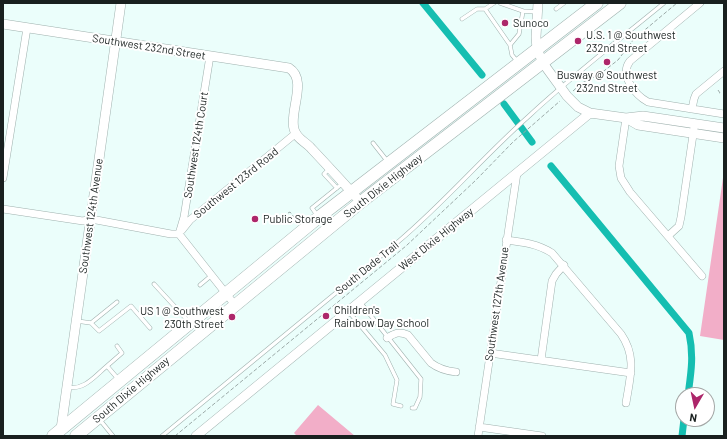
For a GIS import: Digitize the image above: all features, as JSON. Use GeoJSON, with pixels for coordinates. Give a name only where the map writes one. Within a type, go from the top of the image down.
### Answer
{"type":"FeatureCollection","features":[{"type":"Feature","properties":{"kind":"highway"},"geometry":{"type":"LineString","coordinates":[[543,63],[543,55],[555,42],[608,3]]}},
{"type":"Feature","properties":{"kind":"highway","name":"South Dixie Highway"},"geometry":{"type":"LineString","coordinates":[[75,436],[361,202],[620,3]]}},
{"type":"Feature","properties":{"kind":"highway","name":"South Dixie Highway"},"geometry":{"type":"LineString","coordinates":[[57,433],[319,217],[330,201],[344,188],[389,163],[537,49],[591,5]]}},
{"type":"Feature","properties":{"kind":"highway"},"geometry":{"type":"LineString","coordinates":[[458,128],[468,109],[532,62],[537,49]]}},
{"type":"Feature","properties":{"kind":"highway"},"geometry":{"type":"LineString","coordinates":[[75,436],[74,429],[77,425],[130,383],[139,365]]}},
{"type":"Feature","properties":{"kind":"street","name":"Southwest 124th Avenue"},"geometry":{"type":"LineString","coordinates":[[57,433],[67,387],[121,3]]}},
{"type":"Feature","properties":{"kind":"street"},"geometry":{"type":"LineString","coordinates":[[700,3],[630,61],[626,66],[625,72],[630,83],[646,101],[724,114]]}},
{"type":"Feature","properties":{"kind":"street"},"geometry":{"type":"LineString","coordinates":[[538,7],[536,37],[537,49],[543,63],[575,105],[590,113],[626,118],[643,116],[724,128]]}},
{"type":"Feature","properties":{"kind":"street","name":"Southwest 232nd Street"},"geometry":{"type":"LineString","coordinates":[[3,24],[286,67],[294,72],[298,85],[292,122],[296,134]]}},
{"type":"Feature","properties":{"kind":"street"},"geometry":{"type":"LineString","coordinates":[[3,178],[27,28]]}},
{"type":"Feature","properties":{"kind":"street","name":"Southwest 124th Court"},"geometry":{"type":"LineString","coordinates":[[179,234],[187,201],[210,56]]}},
{"type":"Feature","properties":{"kind":"street"},"geometry":{"type":"LineString","coordinates":[[692,109],[696,94],[724,71]]}},
{"type":"Feature","properties":{"kind":"street","name":"West Dixie Highway"},"geometry":{"type":"LineString","coordinates":[[196,436],[590,113]]}},
{"type":"Feature","properties":{"kind":"street"},"geometry":{"type":"LineString","coordinates":[[626,118],[638,125],[724,138]]}},
{"type":"Feature","properties":{"kind":"street"},"geometry":{"type":"LineString","coordinates":[[626,118],[619,164],[620,176],[641,206],[702,276]]}},
{"type":"Feature","properties":{"kind":"street"},"geometry":{"type":"LineString","coordinates":[[668,236],[679,226],[695,123]]}},
{"type":"Feature","properties":{"kind":"street"},"geometry":{"type":"LineString","coordinates":[[296,134],[330,168],[344,188],[361,202]]}},
{"type":"Feature","properties":{"kind":"street","name":"Southwest 123rd Road"},"geometry":{"type":"LineString","coordinates":[[179,234],[190,220],[296,134]]}},
{"type":"Feature","properties":{"kind":"street","name":"Southwest 127th Avenue"},"geometry":{"type":"LineString","coordinates":[[478,436],[517,173]]}},
{"type":"Feature","properties":{"kind":"street"},"geometry":{"type":"LineString","coordinates":[[187,201],[194,209],[203,209]]}},
{"type":"Feature","properties":{"kind":"street"},"geometry":{"type":"LineString","coordinates":[[3,209],[83,221],[91,219],[171,234],[179,234],[235,305]]}},
{"type":"Feature","properties":{"kind":"street"},"geometry":{"type":"LineString","coordinates":[[506,240],[533,244],[552,253],[564,265],[621,334],[626,341],[630,353],[631,373],[626,403]]}},
{"type":"Feature","properties":{"kind":"street"},"geometry":{"type":"LineString","coordinates":[[541,360],[552,281],[564,265]]}},
{"type":"Feature","properties":{"kind":"street"},"geometry":{"type":"LineString","coordinates":[[387,338],[398,332],[408,336],[431,363],[441,369],[456,372]]}},
{"type":"Feature","properties":{"kind":"street"},"geometry":{"type":"LineString","coordinates":[[490,353],[631,373]]}},
{"type":"Feature","properties":{"kind":"street"},"geometry":{"type":"LineString","coordinates":[[479,427],[542,436]]}},
{"type":"Feature","properties":{"kind":"lane"},"geometry":{"type":"LineString","coordinates":[[462,19],[477,9],[485,9],[494,3]]}},
{"type":"Feature","properties":{"kind":"lane"},"geometry":{"type":"LineString","coordinates":[[500,3],[523,11],[538,7]]}},
{"type":"Feature","properties":{"kind":"lane"},"geometry":{"type":"LineString","coordinates":[[556,9],[564,3]]}},
{"type":"Feature","properties":{"kind":"lane"},"geometry":{"type":"LineString","coordinates":[[162,436],[404,237],[529,116],[664,3]]}},
{"type":"Feature","properties":{"kind":"lane"},"geometry":{"type":"LineString","coordinates":[[485,9],[510,45],[512,55],[518,63]]}},
{"type":"Feature","properties":{"kind":"lane"},"geometry":{"type":"LineString","coordinates":[[510,45],[519,34],[523,11]]}},
{"type":"Feature","properties":{"kind":"lane"},"geometry":{"type":"LineString","coordinates":[[373,143],[389,163]]}},
{"type":"Feature","properties":{"kind":"lane"},"geometry":{"type":"LineString","coordinates":[[200,285],[212,275]]}},
{"type":"Feature","properties":{"kind":"lane"},"geometry":{"type":"LineString","coordinates":[[154,284],[176,305],[190,323]]}},
{"type":"Feature","properties":{"kind":"lane"},"geometry":{"type":"LineString","coordinates":[[91,323],[118,302]]}},
{"type":"Feature","properties":{"kind":"lane"},"geometry":{"type":"LineString","coordinates":[[359,302],[421,379],[420,397],[415,408],[412,408]]}},
{"type":"Feature","properties":{"kind":"lane"},"geometry":{"type":"LineString","coordinates":[[76,320],[91,323],[99,331],[131,306],[150,328]]}},
{"type":"Feature","properties":{"kind":"lane"},"geometry":{"type":"LineString","coordinates":[[348,311],[385,355],[396,380],[393,404],[401,406]]}},
{"type":"Feature","properties":{"kind":"lane"},"geometry":{"type":"LineString","coordinates":[[67,387],[83,387],[122,353],[117,346]]}},
{"type":"Feature","properties":{"kind":"lane"},"geometry":{"type":"LineString","coordinates":[[107,366],[120,381]]}},
{"type":"Feature","properties":{"kind":"lane"},"geometry":{"type":"LineString","coordinates":[[98,418],[113,436]]}},
{"type":"Feature","properties":{"kind":"path"},"geometry":{"type":"LineString","coordinates":[[574,90],[600,74],[618,60],[634,39],[677,3]]}},
{"type":"Feature","properties":{"kind":"path"},"geometry":{"type":"LineString","coordinates":[[588,81],[590,76]]}},
{"type":"Feature","properties":{"kind":"path"},"geometry":{"type":"LineString","coordinates":[[718,90],[720,93],[718,94]]}},
{"type":"Feature","properties":{"kind":"path","name":"South Dade Trail"},"geometry":{"type":"LineString","coordinates":[[175,436],[406,246],[480,177],[513,142],[559,102]]}},
{"type":"Feature","properties":{"kind":"path"},"geometry":{"type":"LineString","coordinates":[[288,213],[290,212],[298,222]]}},
{"type":"Feature","properties":{"kind":"shaded area"},"geometry":{"type":"Polygon","coordinates":[[[724,171],[724,340],[700,336],[724,171]]]}},
{"type":"Feature","properties":{"kind":"shaded area"},"geometry":{"type":"Polygon","coordinates":[[[318,405],[355,436],[297,436],[294,433],[318,405]]]}},
{"type":"Feature","properties":{"kind":"waterway"},"geometry":{"type":"LineString","coordinates":[[423,3],[482,75]]}},
{"type":"Feature","properties":{"kind":"waterway"},"geometry":{"type":"LineString","coordinates":[[504,104],[532,142]]}},
{"type":"Feature","properties":{"kind":"waterway"},"geometry":{"type":"LineString","coordinates":[[551,166],[689,333],[692,357],[689,387]]}},
{"type":"Feature","properties":{"kind":"waterway"},"geometry":{"type":"LineString","coordinates":[[682,436],[683,427]]}},
{"type":"Feature","properties":{"kind":"place","name":"Sunoco"},"geometry":{"type":"Point","coordinates":[505,23]}},
{"type":"Feature","properties":{"kind":"place","name":"U.S. 1 @ Southwest 232nd Street"},"geometry":{"type":"Point","coordinates":[578,41]}},
{"type":"Feature","properties":{"kind":"place","name":"Busway @ Southwest 232nd Street"},"geometry":{"type":"Point","coordinates":[607,62]}},
{"type":"Feature","properties":{"kind":"place","name":"Public Storage"},"geometry":{"type":"Point","coordinates":[255,219]}},
{"type":"Feature","properties":{"kind":"place","name":"Children's Rainbow Day School"},"geometry":{"type":"Point","coordinates":[326,316]}},
{"type":"Feature","properties":{"kind":"place","name":"US 1 @ Southwest 230th Street"},"geometry":{"type":"Point","coordinates":[232,317]}}]}
